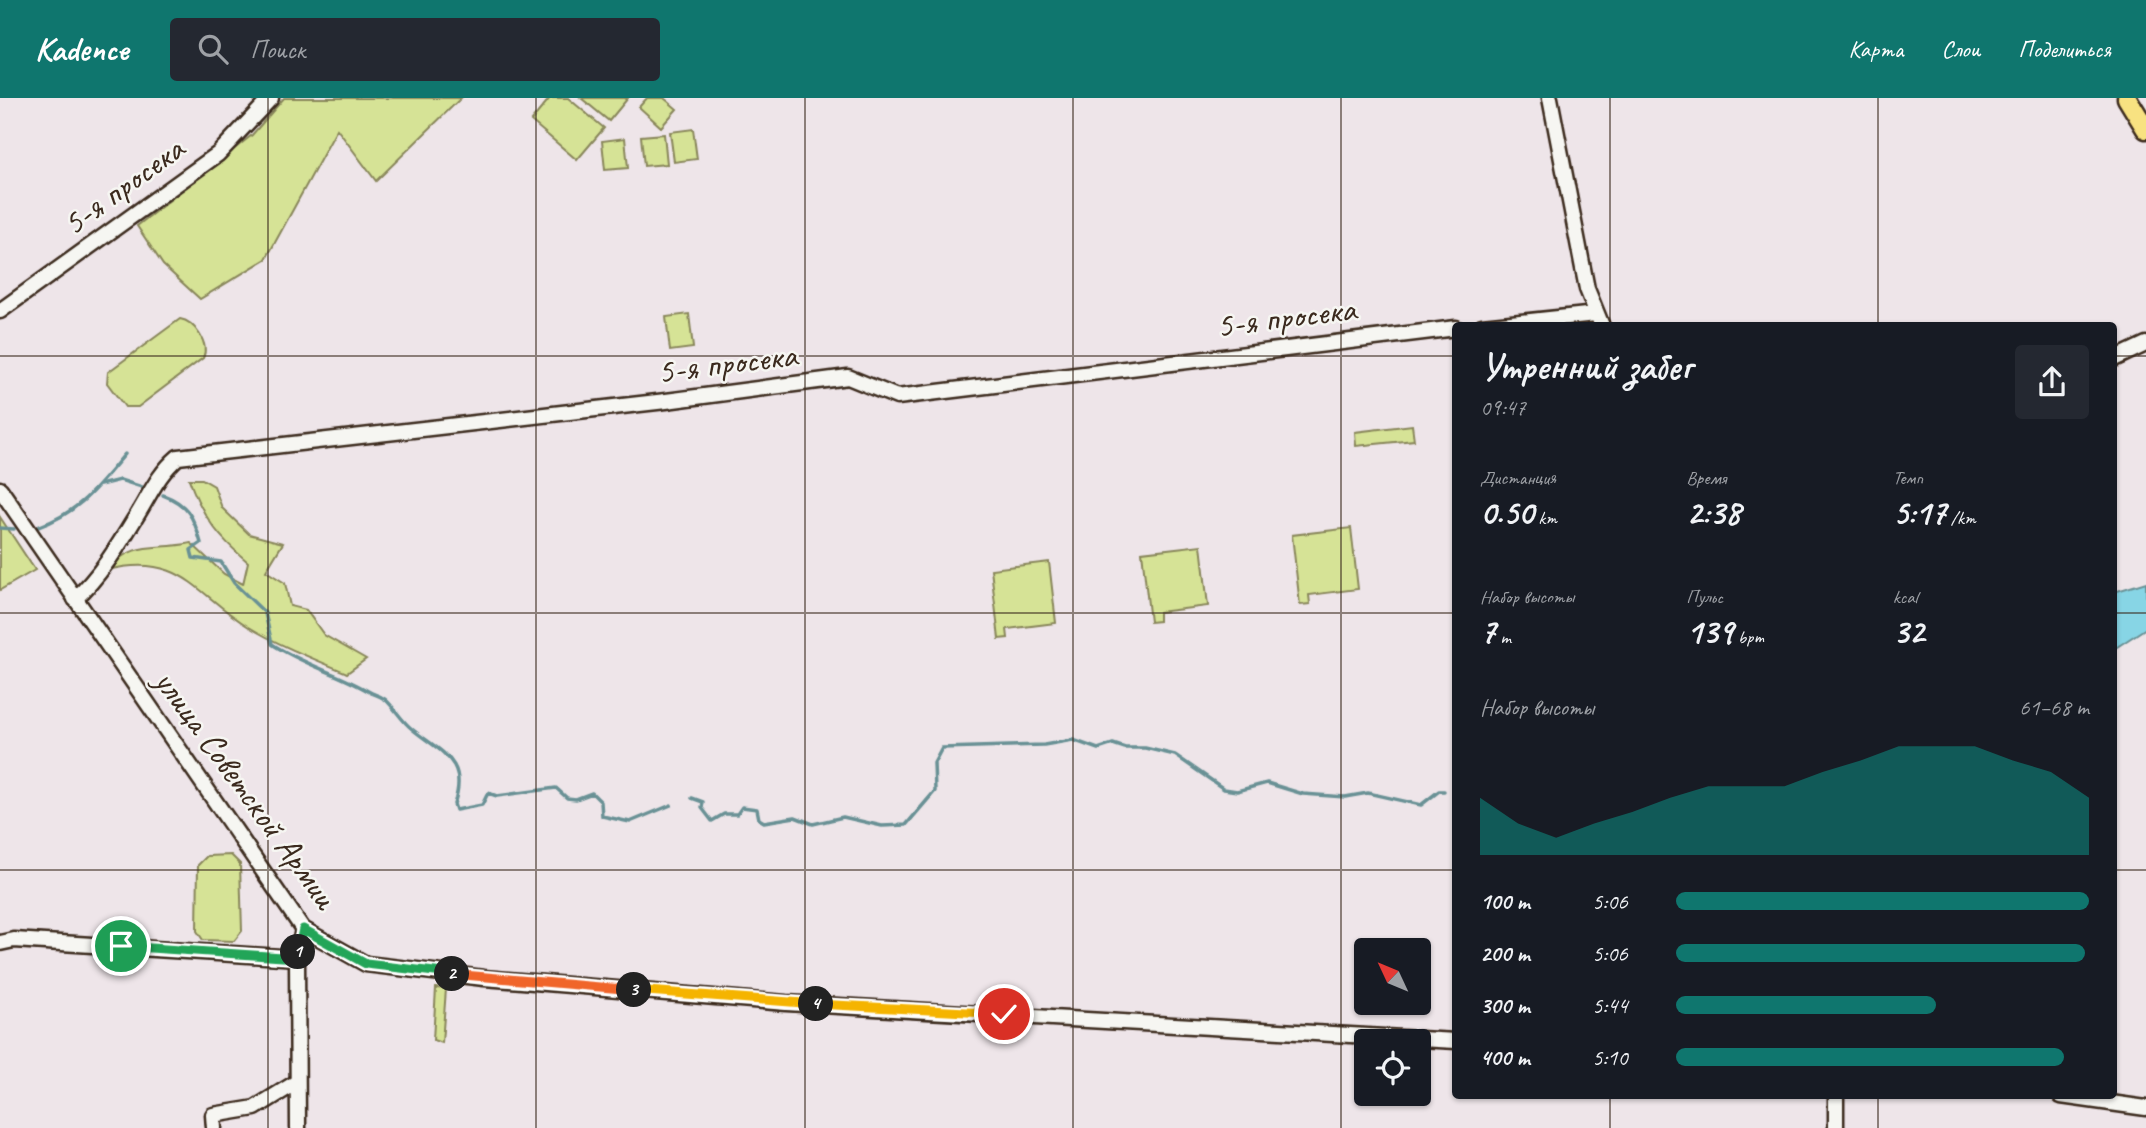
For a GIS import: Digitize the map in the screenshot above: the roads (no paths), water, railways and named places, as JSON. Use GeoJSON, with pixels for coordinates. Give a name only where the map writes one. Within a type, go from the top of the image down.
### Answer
{"type":"FeatureCollection","features":[{"type":"Feature","properties":{"kind":"main road"},"geometry":{"type":"LineString","coordinates":[[2127,98],[2146,129]]}},
{"type":"Feature","properties":{"kind":"street","name":"5-я просека"},"geometry":{"type":"LineString","coordinates":[[0,311],[218,154],[271,98]]}},
{"type":"Feature","properties":{"kind":"street"},"geometry":{"type":"LineString","coordinates":[[1550,98],[1587,289],[1599,320],[1560,322]]}},
{"type":"Feature","properties":{"kind":"street","name":"5-я просека"},"geometry":{"type":"LineString","coordinates":[[75,599],[92,584],[135,519],[161,472],[178,457],[666,401],[849,377],[897,397],[1452,328]]}},
{"type":"Feature","properties":{"kind":"street"},"geometry":{"type":"LineString","coordinates":[[2117,358],[2146,344]]}},
{"type":"Feature","properties":{"kind":"street","name":"улица Советской Армии"},"geometry":{"type":"LineString","coordinates":[[0,489],[303,929],[366,964],[496,979],[786,1003],[1452,1041]]}},
{"type":"Feature","properties":{"kind":"street"},"geometry":{"type":"LineString","coordinates":[[298,1128],[297,958],[303,929]]}},
{"type":"Feature","properties":{"kind":"street","name":"улица Советской Армии"},"geometry":{"type":"LineString","coordinates":[[0,943],[14,940],[297,958]]}},
{"type":"Feature","properties":{"kind":"street"},"geometry":{"type":"LineString","coordinates":[[214,1128],[213,1115],[255,1108],[297,1082]]}},
{"type":"Feature","properties":{"kind":"street"},"geometry":{"type":"LineString","coordinates":[[1836,1099],[1836,1128]]}},
{"type":"Feature","properties":{"kind":"street"},"geometry":{"type":"LineString","coordinates":[[2082,1099],[2146,1108]]}},
{"type":"Feature","properties":{"kind":"water"},"geometry":{"type":"Polygon","coordinates":[[[2146,582],[2146,628],[2117,647],[2117,591],[2146,582]]]}},
{"type":"Feature","properties":{"kind":"waterway"},"geometry":{"type":"LineString","coordinates":[[38,527],[77,506],[125,454]]}},
{"type":"Feature","properties":{"kind":"waterway"},"geometry":{"type":"LineString","coordinates":[[100,485],[120,480],[145,488]]}},
{"type":"Feature","properties":{"kind":"waterway"},"geometry":{"type":"LineString","coordinates":[[163,495],[184,508],[196,526],[201,543],[191,550],[193,558],[221,562],[234,583],[265,613],[272,644],[385,699],[408,726],[450,759],[458,777],[454,804],[456,810],[482,805],[488,793],[497,796],[556,788],[567,798],[576,799],[592,793],[601,802],[602,816],[630,822],[671,805]]}},
{"type":"Feature","properties":{"kind":"waterway"},"geometry":{"type":"LineString","coordinates":[[0,528],[14,529]]}},
{"type":"Feature","properties":{"kind":"waterway"},"geometry":{"type":"LineString","coordinates":[[692,798],[703,802],[702,808],[712,821],[724,814],[737,814],[742,807],[757,809],[759,819],[764,822],[795,817],[813,824],[843,817],[882,826],[906,825],[935,791],[934,763],[942,748],[1044,745],[1073,740],[1098,749],[1113,744],[1175,755],[1224,789],[1237,791],[1267,783],[1303,794],[1345,797],[1368,793],[1421,805],[1439,791],[1444,791]]}}]}
